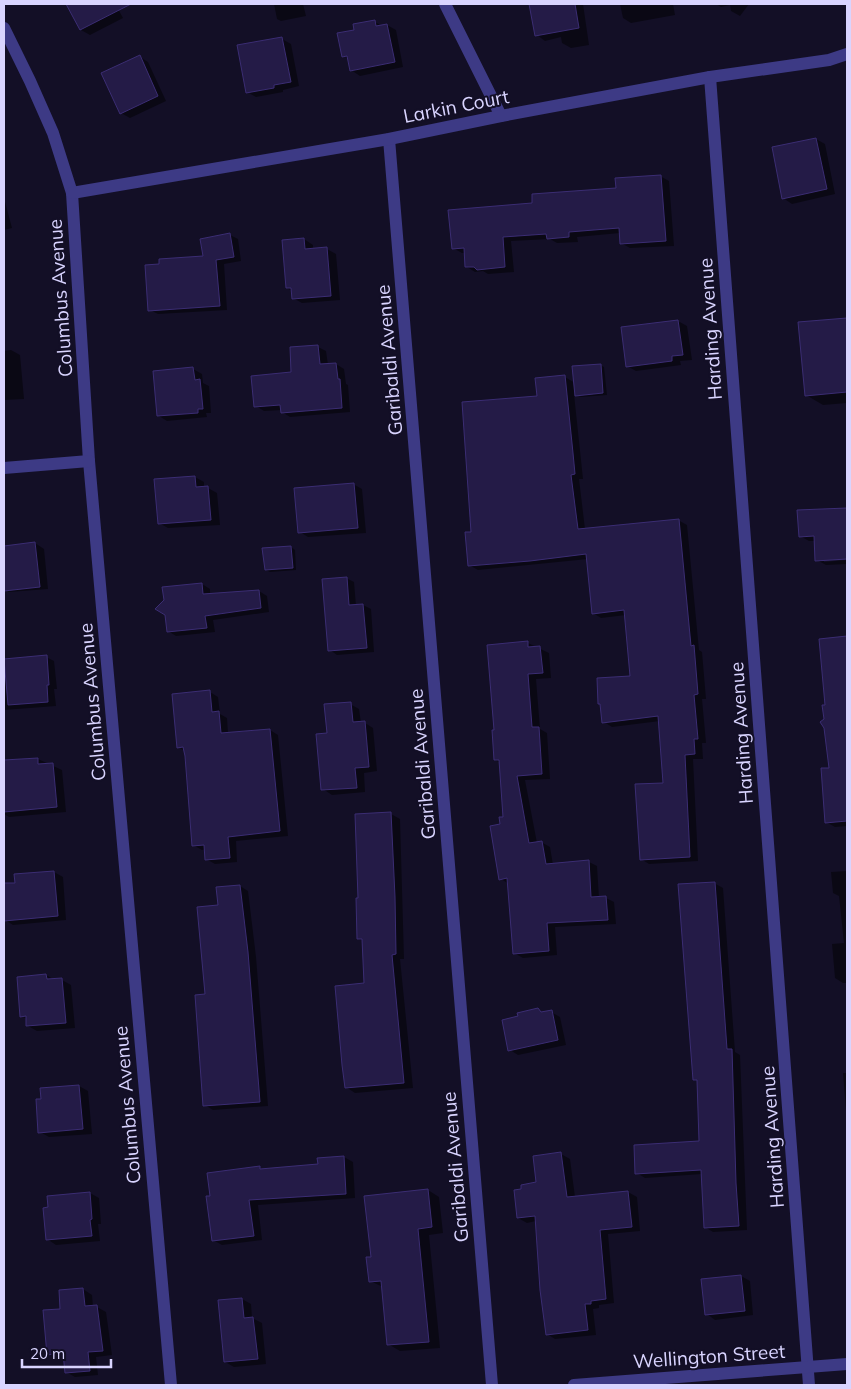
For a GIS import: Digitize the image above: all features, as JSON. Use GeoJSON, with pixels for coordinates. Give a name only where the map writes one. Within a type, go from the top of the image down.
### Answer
{"type":"FeatureCollection","features":[{"type":"Feature","properties":{"kind":"street"},"geometry":{"type":"LineString","coordinates":[[445,4],[501,116]]}},
{"type":"Feature","properties":{"kind":"street","name":"Columbus Avenue"},"geometry":{"type":"LineString","coordinates":[[4,28],[53,133],[72,193],[89,461],[171,1385]]}},
{"type":"Feature","properties":{"kind":"street","name":"Larkin Court"},"geometry":{"type":"LineString","coordinates":[[72,193],[389,139],[501,116],[710,78],[829,60],[847,54]]}},
{"type":"Feature","properties":{"kind":"street","name":"Harding Avenue"},"geometry":{"type":"LineString","coordinates":[[710,78],[809,1385]]}},
{"type":"Feature","properties":{"kind":"street","name":"Garibaldi Avenue"},"geometry":{"type":"LineString","coordinates":[[389,139],[492,1385]]}},
{"type":"Feature","properties":{"kind":"street"},"geometry":{"type":"LineString","coordinates":[[4,468],[89,461]]}},
{"type":"Feature","properties":{"kind":"street","name":"Wellington Street"},"geometry":{"type":"LineString","coordinates":[[574,1385],[847,1364]]}},
{"type":"Feature","properties":{"kind":"building"},"geometry":{"type":"Polygon","coordinates":[[[66,4],[131,4],[80,30],[66,4]]]}},
{"type":"Feature","properties":{"kind":"building"},"geometry":{"type":"Polygon","coordinates":[[[529,4],[575,4],[579,28],[535,36],[529,4]]]}},
{"type":"Feature","properties":{"kind":"building"},"geometry":{"type":"Polygon","coordinates":[[[375,20],[376,26],[387,24],[395,62],[350,71],[347,56],[342,57],[337,33],[354,30],[353,24],[375,20]]]}},
{"type":"Feature","properties":{"kind":"building"},"geometry":{"type":"Polygon","coordinates":[[[282,37],[291,82],[274,85],[274,88],[246,93],[237,45],[282,37]]]}},
{"type":"Feature","properties":{"kind":"building"},"geometry":{"type":"Polygon","coordinates":[[[140,55],[158,96],[120,114],[101,73],[140,55]]]}},
{"type":"Feature","properties":{"kind":"building"},"geometry":{"type":"Polygon","coordinates":[[[816,138],[827,189],[782,199],[772,147],[816,138]]]}},
{"type":"Feature","properties":{"kind":"building"},"geometry":{"type":"Polygon","coordinates":[[[661,175],[666,241],[620,244],[619,228],[569,232],[569,237],[547,239],[546,234],[503,237],[505,267],[477,270],[474,267],[465,267],[464,248],[452,249],[448,210],[532,203],[532,194],[616,188],[615,178],[661,175]]]}},
{"type":"Feature","properties":{"kind":"building"},"geometry":{"type":"Polygon","coordinates":[[[230,233],[234,257],[216,260],[220,306],[148,311],[145,265],[159,264],[159,259],[203,256],[200,239],[230,233]]]}},
{"type":"Feature","properties":{"kind":"building"},"geometry":{"type":"Polygon","coordinates":[[[304,238],[305,249],[327,247],[331,296],[292,299],[291,288],[286,288],[282,240],[304,238]]]}},
{"type":"Feature","properties":{"kind":"building"},"geometry":{"type":"Polygon","coordinates":[[[847,318],[847,392],[805,396],[798,322],[847,318]]]}},
{"type":"Feature","properties":{"kind":"building"},"geometry":{"type":"Polygon","coordinates":[[[678,320],[683,355],[672,356],[672,361],[626,367],[621,327],[678,320]]]}},
{"type":"Feature","properties":{"kind":"building"},"geometry":{"type":"Polygon","coordinates":[[[318,345],[320,364],[336,363],[338,379],[340,379],[342,408],[281,413],[280,405],[254,407],[251,376],[291,372],[290,347],[318,345]]]}},
{"type":"Feature","properties":{"kind":"building"},"geometry":{"type":"Polygon","coordinates":[[[601,364],[603,393],[575,396],[572,366],[601,364]]]}},
{"type":"Feature","properties":{"kind":"building"},"geometry":{"type":"Polygon","coordinates":[[[193,367],[195,380],[200,379],[203,409],[198,409],[198,413],[157,416],[153,371],[193,367]]]}},
{"type":"Feature","properties":{"kind":"building"},"geometry":{"type":"Polygon","coordinates":[[[565,375],[575,474],[571,475],[578,529],[679,519],[691,646],[694,645],[698,694],[694,695],[698,739],[694,739],[695,754],[685,755],[690,857],[640,860],[635,784],[663,783],[658,716],[602,723],[600,704],[598,704],[597,678],[630,676],[624,610],[592,614],[586,554],[468,566],[465,532],[471,532],[462,402],[537,396],[535,378],[565,375]]]}},
{"type":"Feature","properties":{"kind":"building"},"geometry":{"type":"Polygon","coordinates":[[[195,476],[196,487],[208,486],[211,520],[158,524],[154,479],[195,476]]]}},
{"type":"Feature","properties":{"kind":"building"},"geometry":{"type":"Polygon","coordinates":[[[354,483],[358,528],[298,533],[294,488],[354,483]]]}},
{"type":"Feature","properties":{"kind":"building"},"geometry":{"type":"Polygon","coordinates":[[[847,508],[847,559],[815,561],[814,536],[799,537],[797,510],[847,508]]]}},
{"type":"Feature","properties":{"kind":"building"},"geometry":{"type":"Polygon","coordinates":[[[35,542],[40,587],[4,591],[4,546],[35,542]]]}},
{"type":"Feature","properties":{"kind":"building"},"geometry":{"type":"Polygon","coordinates":[[[291,546],[293,568],[265,570],[262,548],[291,546]]]}},
{"type":"Feature","properties":{"kind":"building"},"geometry":{"type":"Polygon","coordinates":[[[347,577],[349,605],[363,604],[367,648],[328,651],[322,579],[347,577]]]}},
{"type":"Feature","properties":{"kind":"building"},"geometry":{"type":"Polygon","coordinates":[[[202,583],[203,594],[259,590],[261,608],[205,616],[207,628],[167,632],[165,615],[155,609],[164,600],[162,587],[202,583]]]}},
{"type":"Feature","properties":{"kind":"building"},"geometry":{"type":"Polygon","coordinates":[[[847,636],[847,821],[825,823],[821,768],[829,768],[824,728],[820,722],[824,719],[822,705],[825,705],[819,639],[847,636]]]}},
{"type":"Feature","properties":{"kind":"building"},"geometry":{"type":"Polygon","coordinates":[[[528,641],[528,647],[540,646],[543,673],[528,674],[532,727],[539,727],[542,774],[517,776],[529,843],[542,841],[546,864],[589,860],[591,897],[606,896],[608,920],[547,923],[549,951],[513,954],[507,878],[499,880],[490,826],[500,824],[499,817],[503,817],[499,760],[494,760],[492,730],[494,730],[487,645],[528,641]]]}},
{"type":"Feature","properties":{"kind":"building"},"geometry":{"type":"Polygon","coordinates":[[[47,655],[48,702],[8,705],[4,659],[47,655]]]}},
{"type":"Feature","properties":{"kind":"building"},"geometry":{"type":"Polygon","coordinates":[[[210,690],[212,712],[219,711],[221,733],[270,729],[280,831],[228,837],[230,858],[205,860],[204,845],[192,846],[185,756],[183,747],[177,748],[172,694],[210,690]]]}},
{"type":"Feature","properties":{"kind":"building"},"geometry":{"type":"Polygon","coordinates":[[[351,702],[353,722],[365,721],[369,767],[355,768],[357,788],[321,790],[316,734],[327,733],[324,704],[351,702]]]}},
{"type":"Feature","properties":{"kind":"building"},"geometry":{"type":"Polygon","coordinates":[[[38,758],[38,764],[53,763],[57,807],[4,812],[4,760],[38,758]]]}},
{"type":"Feature","properties":{"kind":"building"},"geometry":{"type":"Polygon","coordinates":[[[391,812],[396,954],[392,955],[404,1083],[345,1088],[335,986],[364,983],[362,939],[357,939],[356,898],[358,898],[355,814],[391,812]]]}},
{"type":"Feature","properties":{"kind":"building"},"geometry":{"type":"Polygon","coordinates":[[[54,871],[58,916],[4,921],[4,883],[15,883],[14,874],[54,871]]]}},
{"type":"Feature","properties":{"kind":"building"},"geometry":{"type":"Polygon","coordinates":[[[715,882],[727,1049],[732,1049],[739,1226],[704,1228],[701,1170],[635,1174],[634,1145],[699,1141],[697,1080],[693,1080],[678,884],[715,882]]]}},
{"type":"Feature","properties":{"kind":"building"},"geometry":{"type":"Polygon","coordinates":[[[240,885],[248,952],[260,1102],[203,1106],[195,995],[205,994],[197,907],[218,905],[216,887],[240,885]]]}},
{"type":"Feature","properties":{"kind":"building"},"geometry":{"type":"Polygon","coordinates":[[[46,974],[47,979],[62,978],[66,1023],[26,1026],[26,1016],[20,1017],[17,977],[46,974]]]}},
{"type":"Feature","properties":{"kind":"building"},"geometry":{"type":"Polygon","coordinates":[[[538,1008],[541,1012],[552,1010],[558,1040],[508,1051],[502,1020],[518,1016],[517,1013],[538,1008]]]}},
{"type":"Feature","properties":{"kind":"building"},"geometry":{"type":"Polygon","coordinates":[[[79,1085],[83,1129],[38,1133],[36,1099],[41,1099],[40,1088],[79,1085]]]}},
{"type":"Feature","properties":{"kind":"building"},"geometry":{"type":"Polygon","coordinates":[[[561,1152],[567,1197],[628,1191],[632,1227],[600,1230],[606,1299],[591,1301],[591,1304],[585,1304],[588,1330],[546,1335],[540,1290],[535,1216],[517,1218],[514,1190],[521,1189],[521,1185],[536,1182],[533,1156],[561,1152]]]}},
{"type":"Feature","properties":{"kind":"building"},"geometry":{"type":"Polygon","coordinates":[[[344,1156],[346,1194],[249,1200],[254,1236],[212,1241],[206,1196],[210,1196],[207,1173],[260,1166],[260,1169],[318,1164],[317,1158],[344,1156]]]}},
{"type":"Feature","properties":{"kind":"building"},"geometry":{"type":"Polygon","coordinates":[[[428,1189],[432,1227],[418,1229],[429,1342],[387,1345],[381,1281],[369,1282],[366,1257],[371,1257],[364,1196],[428,1189]]]}},
{"type":"Feature","properties":{"kind":"building"},"geometry":{"type":"Polygon","coordinates":[[[90,1192],[92,1236],[46,1240],[43,1208],[48,1207],[47,1196],[90,1192]]]}},
{"type":"Feature","properties":{"kind":"building"},"geometry":{"type":"Polygon","coordinates":[[[741,1275],[745,1311],[705,1315],[701,1279],[741,1275]]]}},
{"type":"Feature","properties":{"kind":"building"},"geometry":{"type":"Polygon","coordinates":[[[83,1288],[85,1306],[97,1305],[103,1351],[88,1352],[90,1371],[65,1373],[63,1353],[47,1355],[43,1310],[60,1309],[59,1290],[83,1288]]]}},
{"type":"Feature","properties":{"kind":"building"},"geometry":{"type":"Polygon","coordinates":[[[242,1298],[244,1318],[253,1317],[258,1359],[224,1362],[218,1300],[242,1298]]]}}]}
